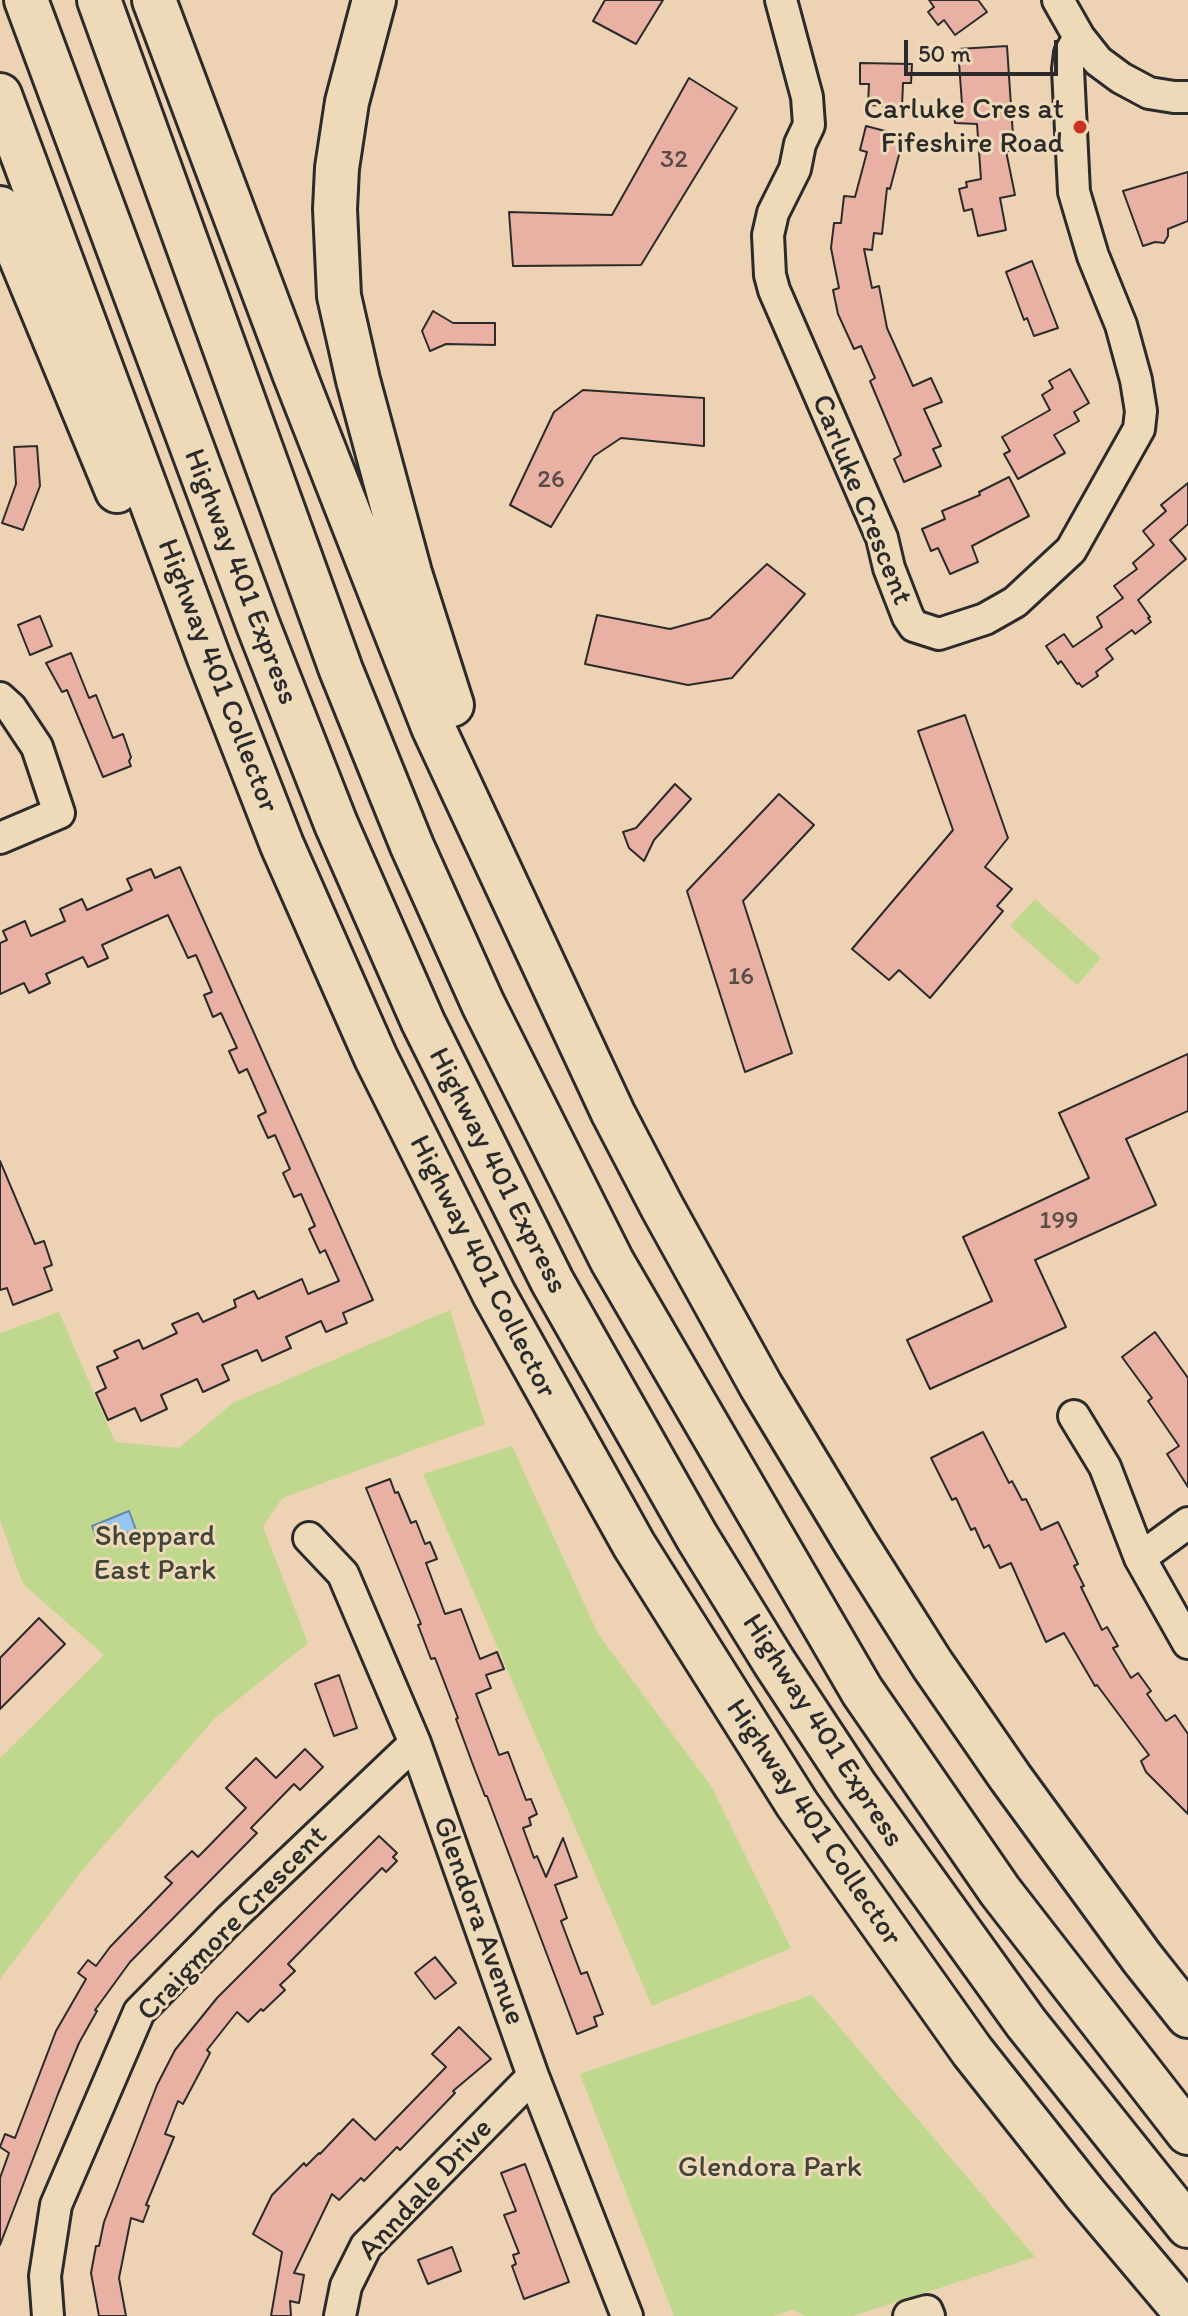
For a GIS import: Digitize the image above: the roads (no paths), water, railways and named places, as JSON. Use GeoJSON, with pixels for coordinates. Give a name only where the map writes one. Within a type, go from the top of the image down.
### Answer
{"type":"FeatureCollection","features":[{"type":"Feature","properties":{"kind":"highway","name":"Highway 401 Express"},"geometry":{"type":"LineString","coordinates":[[26,0],[263,638],[331,811],[423,1022],[552,1281],[682,1511],[766,1649],[855,1785],[1017,2011],[1188,2226]]}},
{"type":"Feature","properties":{"kind":"highway","name":"Highway 401 Express"},"geometry":{"type":"LineString","coordinates":[[99,0],[341,670],[412,846],[483,1004],[605,1247],[862,1691],[1000,1891],[1188,2133]]}},
{"type":"Feature","properties":{"kind":"highway"},"geometry":{"type":"LineString","coordinates":[[154,0],[294,373],[433,727],[613,1113],[761,1386],[932,1664],[1010,1777],[1188,2016]]}},
{"type":"Feature","properties":{"kind":"highway"},"geometry":{"type":"LineString","coordinates":[[374,0],[347,102],[337,168],[335,209],[339,296],[358,380],[410,573],[537,953]]}},
{"type":"Feature","properties":{"kind":"highway","name":"Highway 401 Collector"},"geometry":{"type":"LineString","coordinates":[[0,95],[219,685],[321,937],[434,1177],[556,1410],[699,1652],[865,1902],[1029,2124],[1188,2316]]}},
{"type":"Feature","properties":{"kind":"highway"},"geometry":{"type":"LineString","coordinates":[[0,112],[29,175]]}},
{"type":"Feature","properties":{"kind":"highway"},"geometry":{"type":"LineString","coordinates":[[0,208],[151,573],[260,850],[349,1054],[415,1189],[556,1410]]}},
{"type":"Feature","properties":{"kind":"street","name":"Carluke Crescent"},"geometry":{"type":"LineString","coordinates":[[781,0],[807,97],[809,125],[800,144],[795,169],[773,213],[768,235],[770,275],[882,538],[889,568],[908,617],[914,626],[939,634],[985,619],[1015,602],[1071,550],[1139,429],[1141,411],[1125,339],[1093,256],[1074,192],[1068,69],[1070,53],[1079,37]]}},
{"type":"Feature","properties":{"kind":"street"},"geometry":{"type":"LineString","coordinates":[[1058,0],[1079,37],[1098,61],[1149,93],[1188,97]]}},
{"type":"Feature","properties":{"kind":"street"},"geometry":{"type":"LineString","coordinates":[[0,698],[11,708],[37,747],[59,813],[0,838]]}},
{"type":"Feature","properties":{"kind":"street"},"geometry":{"type":"LineString","coordinates":[[1074,1416],[1105,1467],[1140,1558],[1188,1643]]}},
{"type":"Feature","properties":{"kind":"street"},"geometry":{"type":"LineString","coordinates":[[1140,1558],[1188,1523]]}},
{"type":"Feature","properties":{"kind":"street","name":"Glendora Avenue"},"geometry":{"type":"LineString","coordinates":[[309,1538],[343,1574],[415,1743],[533,2076],[627,2316]]}},
{"type":"Feature","properties":{"kind":"street","name":"Craigmore Crescent"},"geometry":{"type":"LineString","coordinates":[[48,2316],[45,2276],[56,2205],[139,2012],[230,1919],[415,1743]]}},
{"type":"Feature","properties":{"kind":"street","name":"Anndale Drive"},"geometry":{"type":"LineString","coordinates":[[340,2316],[346,2286],[366,2246],[533,2076]]}},
{"type":"Feature","properties":{"kind":"water"},"geometry":{"type":"Polygon","coordinates":[[[129,1511],[136,1530],[99,1545],[92,1526],[129,1511]]]}},
{"type":"Feature","properties":{"kind":"place","name":"Carluke Cres at Fifeshire Road"},"geometry":{"type":"Point","coordinates":[1080,127]}},
{"type":"Feature","properties":{"kind":"park label","name":"Sheppard East Park"},"geometry":{"type":"Point","coordinates":[155,1554]}},
{"type":"Feature","properties":{"kind":"park label","name":"Glendora Park"},"geometry":{"type":"Point","coordinates":[770,2168]}}]}
